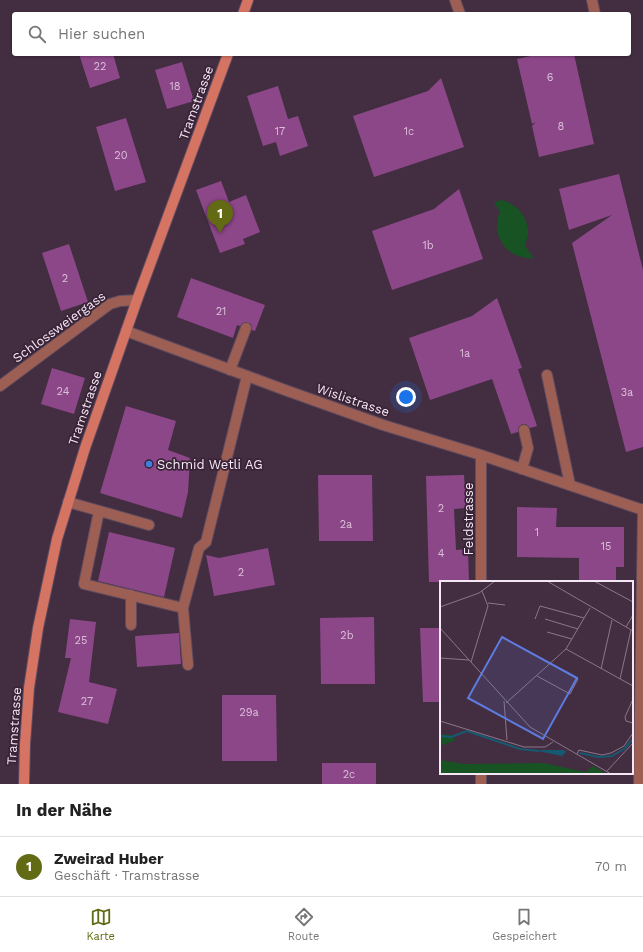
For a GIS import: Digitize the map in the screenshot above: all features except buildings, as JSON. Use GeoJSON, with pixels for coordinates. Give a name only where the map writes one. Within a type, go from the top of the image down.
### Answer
{"type":"FeatureCollection","features":[{"type":"Feature","properties":{"kind":"main road"},"geometry":{"type":"LineString","coordinates":[[244,12],[248,0]]}},
{"type":"Feature","properties":{"kind":"main road","name":"Tramstrasse"},"geometry":{"type":"LineString","coordinates":[[24,784],[27,717],[38,628],[68,502],[85,448],[137,300],[227,56]]}},
{"type":"Feature","properties":{"kind":"street"},"geometry":{"type":"LineString","coordinates":[[455,0],[459,12]]}},
{"type":"Feature","properties":{"kind":"street"},"geometry":{"type":"LineString","coordinates":[[592,0],[595,12]]}},
{"type":"Feature","properties":{"kind":"street","name":"Schlossweiergass"},"geometry":{"type":"LineString","coordinates":[[0,386],[110,304],[120,301],[137,300]]}},
{"type":"Feature","properties":{"kind":"street"},"geometry":{"type":"LineString","coordinates":[[230,370],[246,328]]}},
{"type":"Feature","properties":{"kind":"street","name":"Wislistrasse"},"geometry":{"type":"LineString","coordinates":[[126,331],[383,425],[481,455],[643,510]]}},
{"type":"Feature","properties":{"kind":"street"},"geometry":{"type":"LineString","coordinates":[[547,375],[570,485]]}},
{"type":"Feature","properties":{"kind":"street"},"geometry":{"type":"LineString","coordinates":[[188,665],[183,608],[199,548],[206,542],[247,376]]}},
{"type":"Feature","properties":{"kind":"street"},"geometry":{"type":"LineString","coordinates":[[522,469],[528,448],[524,430]]}},
{"type":"Feature","properties":{"kind":"street","name":"Feldstrasse"},"geometry":{"type":"LineString","coordinates":[[481,455],[481,581]]}},
{"type":"Feature","properties":{"kind":"street"},"geometry":{"type":"LineString","coordinates":[[68,502],[149,525]]}},
{"type":"Feature","properties":{"kind":"street"},"geometry":{"type":"LineString","coordinates":[[639,784],[643,510]]}},
{"type":"Feature","properties":{"kind":"street"},"geometry":{"type":"LineString","coordinates":[[99,511],[84,584],[183,608]]}},
{"type":"Feature","properties":{"kind":"street"},"geometry":{"type":"LineString","coordinates":[[131,595],[131,625]]}},
{"type":"Feature","properties":{"kind":"green space"},"geometry":{"type":"Polygon","coordinates":[[[502,200],[512,204],[523,215],[528,232],[525,246],[534,258],[520,257],[514,254],[504,246],[500,240],[497,227],[500,212],[494,202],[502,200]]]}},
{"type":"Feature","properties":{"kind":"place","name":"Zweirad Huber"},"geometry":{"type":"Point","coordinates":[220,233]}},
{"type":"Feature","properties":{"kind":"place","name":"Schmid Wetli AG"},"geometry":{"type":"Point","coordinates":[149,464]}}]}
